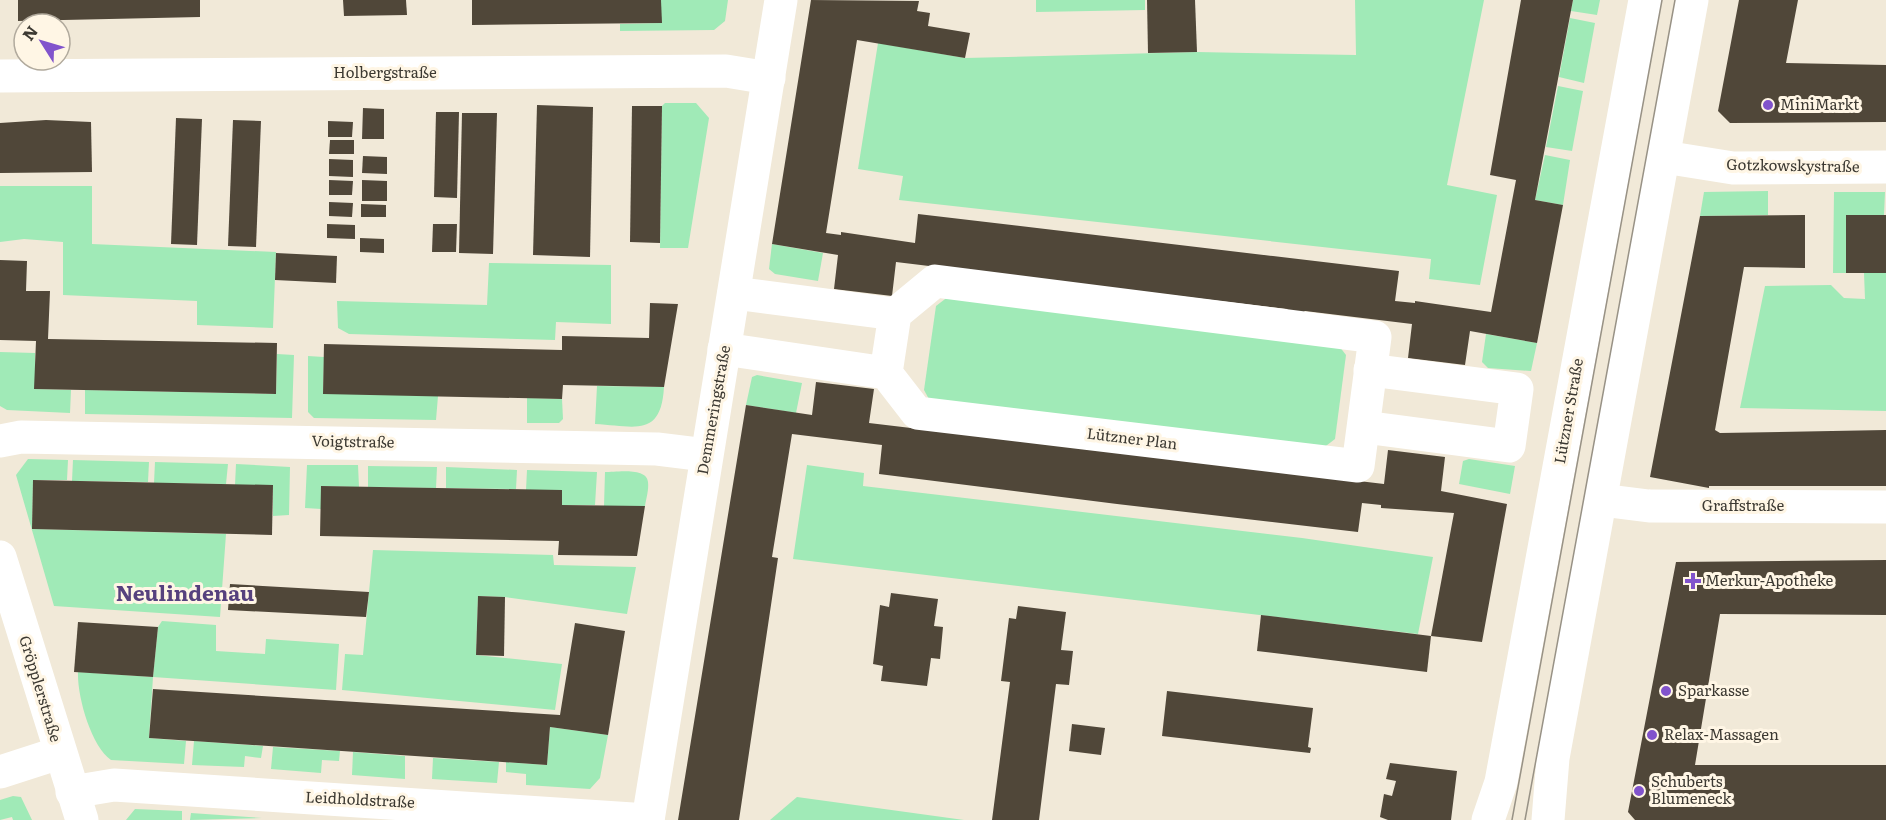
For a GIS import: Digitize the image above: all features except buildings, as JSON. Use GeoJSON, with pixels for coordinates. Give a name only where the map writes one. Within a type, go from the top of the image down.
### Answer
{"type":"FeatureCollection","features":[{"type":"Feature","properties":{"kind":"street","name":"Demmeringstraße"},"geometry":{"type":"LineString","coordinates":[[648,820],[781,0]]}},
{"type":"Feature","properties":{"kind":"street","name":"Lützner Straße"},"geometry":{"type":"LineString","coordinates":[[1488,820],[1501,782],[1645,0]]}},
{"type":"Feature","properties":{"kind":"street"},"geometry":{"type":"LineString","coordinates":[[1548,820],[1553,758],[1692,0]]}},
{"type":"Feature","properties":{"kind":"street","name":"Holbergstraße"},"geometry":{"type":"LineString","coordinates":[[0,76],[726,71],[769,78]]}},
{"type":"Feature","properties":{"kind":"street","name":"Gotzkowskystraße"},"geometry":{"type":"LineString","coordinates":[[1664,157],[1733,168],[1886,168]]}},
{"type":"Feature","properties":{"kind":"street","name":"Lützner Plan"},"geometry":{"type":"LineString","coordinates":[[886,373],[917,413],[1359,466],[1375,337],[935,281],[895,314]]}},
{"type":"Feature","properties":{"kind":"street"},"geometry":{"type":"LineString","coordinates":[[724,349],[886,373],[895,314],[734,293]]}},
{"type":"Feature","properties":{"kind":"street"},"geometry":{"type":"LineString","coordinates":[[1364,427],[1509,446],[1516,389],[1370,370]]}},
{"type":"Feature","properties":{"kind":"street","name":"Voigtstraße"},"geometry":{"type":"LineString","coordinates":[[0,441],[21,437],[321,441],[657,448],[706,455]]}},
{"type":"Feature","properties":{"kind":"street","name":"Graffstraße"},"geometry":{"type":"LineString","coordinates":[[1600,500],[1649,506],[1886,507]]}},
{"type":"Feature","properties":{"kind":"street","name":"Gröpplerstraße"},"geometry":{"type":"LineString","coordinates":[[0,557],[77,806]]}},
{"type":"Feature","properties":{"kind":"street"},"geometry":{"type":"LineString","coordinates":[[0,771],[59,753]]}},
{"type":"Feature","properties":{"kind":"street","name":"Leidholdstraße"},"geometry":{"type":"LineString","coordinates":[[77,806],[114,785],[648,820]]}},
{"type":"Feature","properties":{"kind":"green space"},"geometry":{"type":"Polygon","coordinates":[[[661,0],[728,0],[725,21],[714,30],[620,31],[620,24],[661,23],[661,0]]]}},
{"type":"Feature","properties":{"kind":"green space"},"geometry":{"type":"Polygon","coordinates":[[[1036,0],[1145,0],[1145,10],[1036,12],[1036,0]]]}},
{"type":"Feature","properties":{"kind":"green space"},"geometry":{"type":"Polygon","coordinates":[[[1355,0],[1484,0],[1447,185],[1497,195],[1480,285],[1429,279],[1431,259],[899,200],[903,176],[858,169],[878,43],[965,58],[1197,52],[1356,55],[1355,0]]]}},
{"type":"Feature","properties":{"kind":"green space"},"geometry":{"type":"Polygon","coordinates":[[[1573,0],[1600,0],[1597,15],[1571,11],[1573,0]]]}},
{"type":"Feature","properties":{"kind":"green space"},"geometry":{"type":"Polygon","coordinates":[[[1570,18],[1595,23],[1584,83],[1559,77],[1570,18]]]}},
{"type":"Feature","properties":{"kind":"green space"},"geometry":{"type":"Polygon","coordinates":[[[1558,86],[1583,91],[1572,151],[1546,147],[1558,86]]]}},
{"type":"Feature","properties":{"kind":"green space"},"geometry":{"type":"Polygon","coordinates":[[[665,103],[696,103],[709,118],[688,248],[660,248],[662,106],[665,103]]]}},
{"type":"Feature","properties":{"kind":"green space"},"geometry":{"type":"Polygon","coordinates":[[[1545,155],[1570,160],[1563,205],[1535,200],[1545,155]]]}},
{"type":"Feature","properties":{"kind":"green space"},"geometry":{"type":"Polygon","coordinates":[[[0,186],[92,186],[92,244],[276,252],[273,328],[197,325],[197,301],[63,295],[63,242],[24,239],[0,242],[0,186]]]}},
{"type":"Feature","properties":{"kind":"green space"},"geometry":{"type":"Polygon","coordinates":[[[1768,191],[1768,215],[1700,216],[1704,192],[1768,191]]]}},
{"type":"Feature","properties":{"kind":"green space"},"geometry":{"type":"Polygon","coordinates":[[[1834,192],[1885,192],[1884,215],[1846,215],[1846,273],[1833,273],[1834,192]]]}},
{"type":"Feature","properties":{"kind":"green space"},"geometry":{"type":"Polygon","coordinates":[[[772,244],[823,253],[818,281],[775,274],[769,269],[772,244]]]}},
{"type":"Feature","properties":{"kind":"green space"},"geometry":{"type":"Polygon","coordinates":[[[489,263],[611,265],[611,324],[556,322],[555,340],[349,334],[338,328],[337,301],[487,305],[489,263]]]}},
{"type":"Feature","properties":{"kind":"green space"},"geometry":{"type":"Polygon","coordinates":[[[1864,273],[1886,273],[1886,411],[1740,408],[1765,286],[1831,285],[1844,298],[1865,299],[1864,273]]]}},
{"type":"Feature","properties":{"kind":"green space"},"geometry":{"type":"Polygon","coordinates":[[[949,296],[1336,342],[1346,355],[1335,439],[1322,449],[930,401],[924,390],[936,306],[949,296]]]}},
{"type":"Feature","properties":{"kind":"green space"},"geometry":{"type":"Polygon","coordinates":[[[1486,334],[1537,343],[1531,371],[1488,368],[1482,362],[1486,334]]]}},
{"type":"Feature","properties":{"kind":"green space"},"geometry":{"type":"Polygon","coordinates":[[[0,352],[35,353],[35,389],[71,390],[70,413],[7,410],[0,406],[0,352]]]}},
{"type":"Feature","properties":{"kind":"green space"},"geometry":{"type":"Polygon","coordinates":[[[277,354],[294,355],[292,418],[85,414],[85,390],[276,394],[277,354]]]}},
{"type":"Feature","properties":{"kind":"green space"},"geometry":{"type":"Polygon","coordinates":[[[308,356],[324,357],[323,393],[438,396],[436,420],[314,418],[308,412],[308,356]]]}},
{"type":"Feature","properties":{"kind":"green space"},"geometry":{"type":"Polygon","coordinates":[[[757,375],[802,383],[796,413],[746,405],[752,377],[757,375]]]}},
{"type":"Feature","properties":{"kind":"green space"},"geometry":{"type":"Polygon","coordinates":[[[597,386],[664,387],[658,415],[651,422],[634,427],[595,424],[597,386]]]}},
{"type":"Feature","properties":{"kind":"green space"},"geometry":{"type":"Polygon","coordinates":[[[527,398],[562,399],[563,419],[559,423],[527,423],[527,398]]]}},
{"type":"Feature","properties":{"kind":"green space"},"geometry":{"type":"Polygon","coordinates":[[[28,459],[68,460],[67,480],[33,480],[32,529],[226,534],[220,617],[54,606],[16,475],[28,459]]]}},
{"type":"Feature","properties":{"kind":"green space"},"geometry":{"type":"Polygon","coordinates":[[[1469,459],[1515,466],[1510,494],[1459,484],[1463,461],[1469,459]]]}},
{"type":"Feature","properties":{"kind":"green space"},"geometry":{"type":"Polygon","coordinates":[[[73,460],[149,462],[148,482],[72,481],[73,460]]]}},
{"type":"Feature","properties":{"kind":"green space"},"geometry":{"type":"Polygon","coordinates":[[[155,462],[228,464],[226,484],[154,483],[155,462]]]}},
{"type":"Feature","properties":{"kind":"green space"},"geometry":{"type":"Polygon","coordinates":[[[236,464],[290,467],[289,515],[273,516],[273,485],[235,485],[236,464]]]}},
{"type":"Feature","properties":{"kind":"green space"},"geometry":{"type":"Polygon","coordinates":[[[307,465],[358,465],[359,487],[321,486],[321,509],[305,508],[307,465]]]}},
{"type":"Feature","properties":{"kind":"green space"},"geometry":{"type":"Polygon","coordinates":[[[807,465],[864,473],[863,486],[1302,538],[1433,557],[1418,634],[793,559],[807,465]]]}},
{"type":"Feature","properties":{"kind":"green space"},"geometry":{"type":"Polygon","coordinates":[[[368,466],[437,467],[436,488],[368,487],[368,466]]]}},
{"type":"Feature","properties":{"kind":"green space"},"geometry":{"type":"Polygon","coordinates":[[[446,467],[517,470],[516,489],[446,488],[446,467]]]}},
{"type":"Feature","properties":{"kind":"green space"},"geometry":{"type":"Polygon","coordinates":[[[527,470],[597,472],[595,505],[562,505],[562,490],[526,490],[527,470]]]}},
{"type":"Feature","properties":{"kind":"green space"},"geometry":{"type":"Polygon","coordinates":[[[630,471],[646,477],[648,488],[645,506],[604,506],[605,472],[630,471]]]}},
{"type":"Feature","properties":{"kind":"green space"},"geometry":{"type":"Polygon","coordinates":[[[373,550],[553,555],[554,565],[636,567],[627,614],[505,597],[478,596],[476,655],[562,664],[555,710],[342,690],[345,654],[363,655],[373,550]]]}},
{"type":"Feature","properties":{"kind":"green space"},"geometry":{"type":"Polygon","coordinates":[[[162,621],[216,625],[216,651],[265,654],[266,639],[339,644],[336,690],[153,677],[158,627],[162,621]]]}},
{"type":"Feature","properties":{"kind":"green space"},"geometry":{"type":"Polygon","coordinates":[[[78,672],[153,677],[149,738],[186,741],[184,764],[111,760],[97,744],[87,720],[80,694],[78,672]]]}},
{"type":"Feature","properties":{"kind":"green space"},"geometry":{"type":"Polygon","coordinates":[[[550,727],[608,735],[600,778],[590,789],[526,785],[526,774],[506,772],[506,762],[547,765],[550,727]]]}},
{"type":"Feature","properties":{"kind":"green space"},"geometry":{"type":"Polygon","coordinates":[[[194,741],[263,746],[261,758],[245,756],[244,767],[192,765],[194,741]]]}},
{"type":"Feature","properties":{"kind":"green space"},"geometry":{"type":"Polygon","coordinates":[[[273,747],[340,751],[339,761],[322,760],[321,773],[271,769],[273,747]]]}},
{"type":"Feature","properties":{"kind":"green space"},"geometry":{"type":"Polygon","coordinates":[[[353,752],[405,756],[405,779],[352,775],[353,752]]]}},
{"type":"Feature","properties":{"kind":"green space"},"geometry":{"type":"Polygon","coordinates":[[[433,758],[499,762],[497,783],[432,779],[433,758]]]}},
{"type":"Feature","properties":{"kind":"green space"},"geometry":{"type":"Polygon","coordinates":[[[13,796],[21,797],[32,820],[13,820],[12,817],[0,820],[0,800],[13,796]]]}},
{"type":"Feature","properties":{"kind":"green space"},"geometry":{"type":"Polygon","coordinates":[[[797,797],[964,820],[770,820],[797,797]]]}},
{"type":"Feature","properties":{"kind":"green space"},"geometry":{"type":"Polygon","coordinates":[[[135,809],[182,811],[182,820],[126,820],[135,809]]]}},
{"type":"Feature","properties":{"kind":"green space"},"geometry":{"type":"Polygon","coordinates":[[[191,813],[262,818],[190,820],[191,813]]]}},
{"type":"Feature","properties":{"kind":"tram line"},"geometry":{"type":"LineString","coordinates":[[1512,820],[1662,0]]}},
{"type":"Feature","properties":{"kind":"tram line"},"geometry":{"type":"LineString","coordinates":[[1525,820],[1675,0]]}},
{"type":"Feature","properties":{"kind":"place","name":"MiniMarkt"},"geometry":{"type":"Point","coordinates":[1768,105]}},
{"type":"Feature","properties":{"kind":"place","name":"Merkur-Apotheke"},"geometry":{"type":"Point","coordinates":[1693,581]}},
{"type":"Feature","properties":{"kind":"place","name":"Sparkasse"},"geometry":{"type":"Point","coordinates":[1666,691]}},
{"type":"Feature","properties":{"kind":"place","name":"Relax-Massagen"},"geometry":{"type":"Point","coordinates":[1652,735]}},
{"type":"Feature","properties":{"kind":"place","name":"Schuberts Blumeneck"},"geometry":{"type":"Point","coordinates":[1639,791]}},
{"type":"Feature","properties":{"kind":"district","name":"Neulindenau"},"geometry":{"type":"Point","coordinates":[185,594]}}]}
